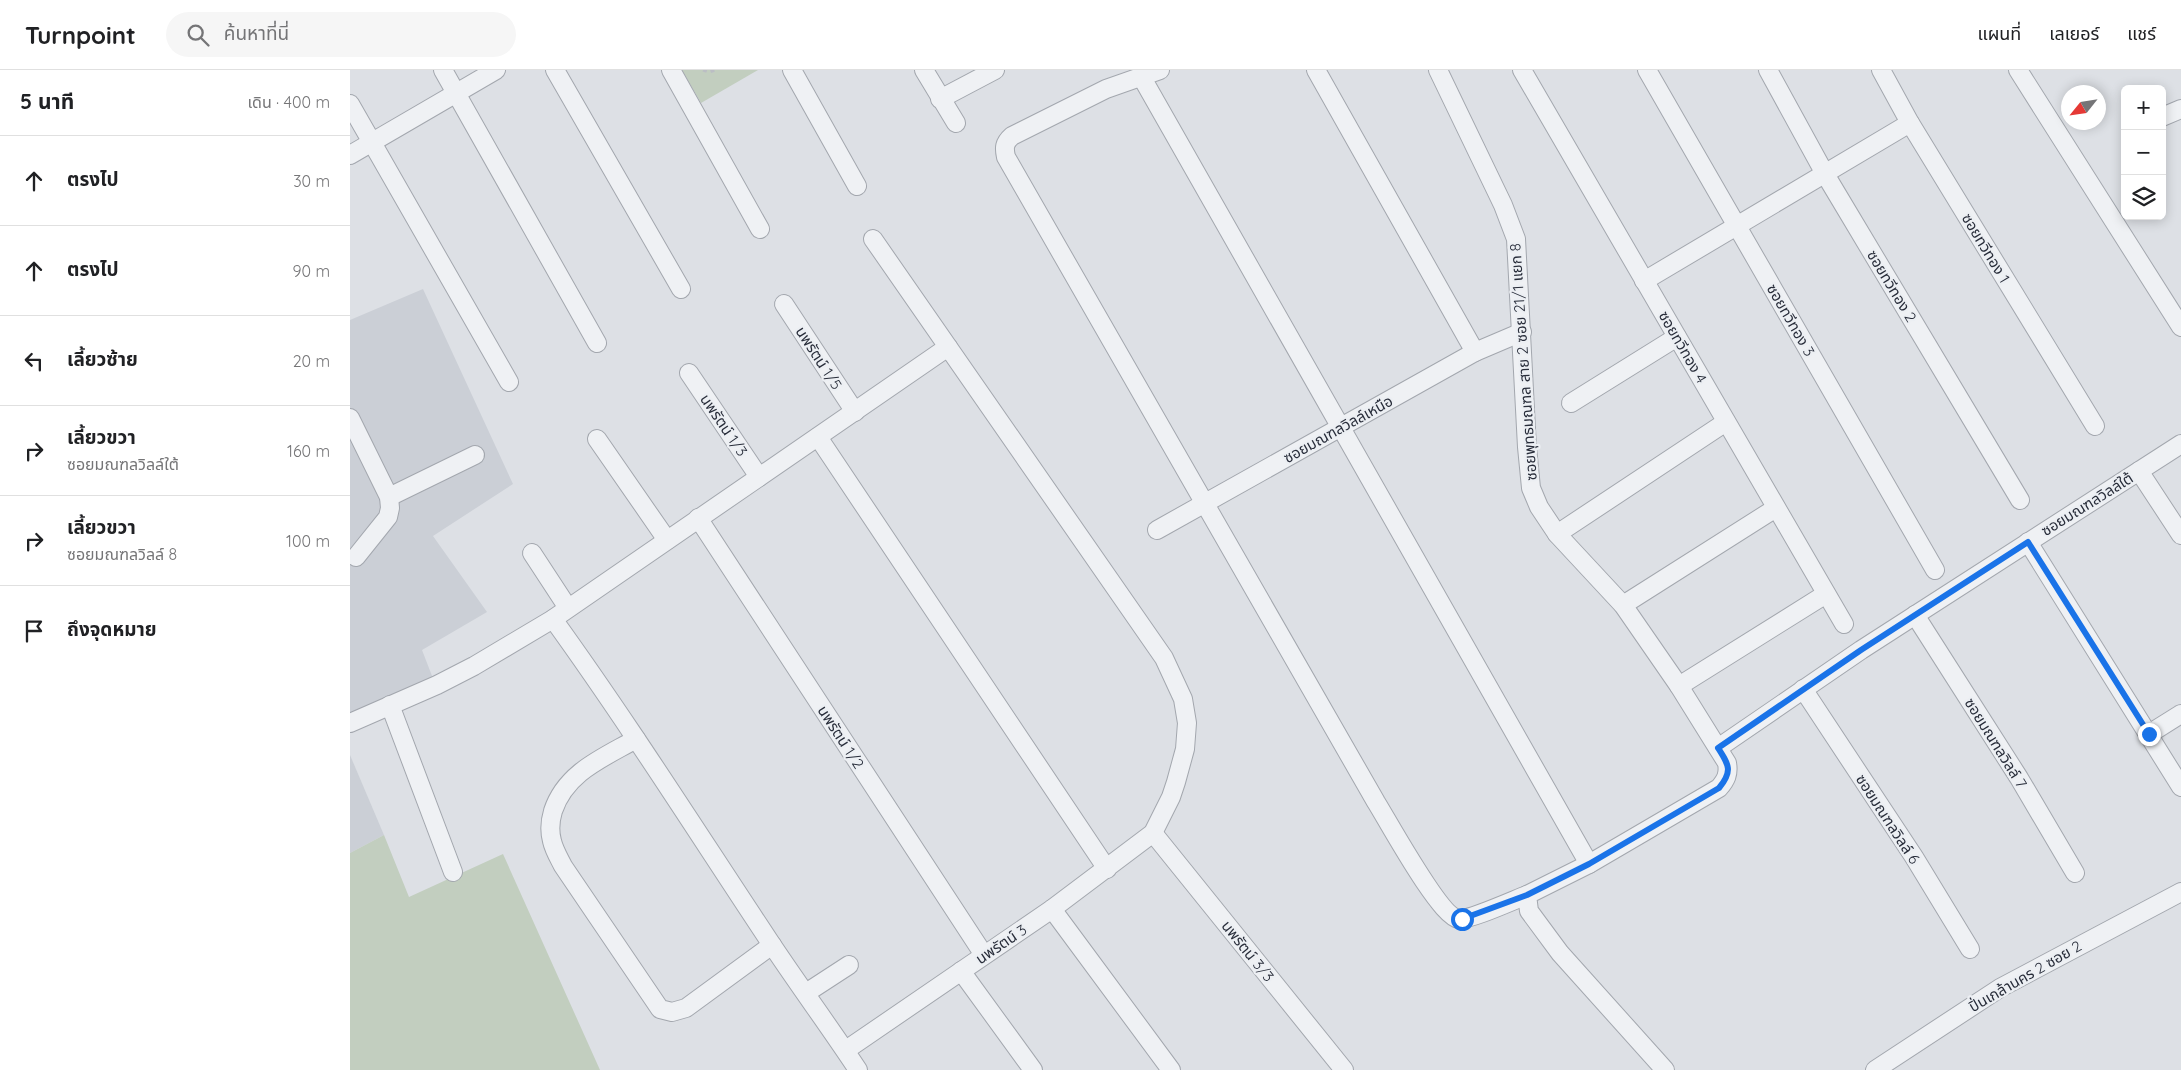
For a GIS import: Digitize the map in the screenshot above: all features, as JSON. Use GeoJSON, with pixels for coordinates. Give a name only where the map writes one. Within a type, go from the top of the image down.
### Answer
{"type":"FeatureCollection","features":[{"type":"Feature","properties":{"kind":"street"},"geometry":{"type":"LineString","coordinates":[[443,70],[597,343]]}},
{"type":"Feature","properties":{"kind":"street"},"geometry":{"type":"LineString","coordinates":[[350,155],[496,70]]}},
{"type":"Feature","properties":{"kind":"street"},"geometry":{"type":"LineString","coordinates":[[555,70],[681,289]]}},
{"type":"Feature","properties":{"kind":"street"},"geometry":{"type":"LineString","coordinates":[[672,70],[760,229]]}},
{"type":"Feature","properties":{"kind":"street"},"geometry":{"type":"LineString","coordinates":[[792,70],[857,186]]}},
{"type":"Feature","properties":{"kind":"street"},"geometry":{"type":"LineString","coordinates":[[924,70],[956,123]]}},
{"type":"Feature","properties":{"kind":"street"},"geometry":{"type":"LineString","coordinates":[[940,99],[995,70]]}},
{"type":"Feature","properties":{"kind":"street"},"geometry":{"type":"LineString","coordinates":[[1160,70],[1106,89],[1036,123],[1012,136],[1006,142],[1004,149],[1006,157],[1206,504]]}},
{"type":"Feature","properties":{"kind":"street"},"geometry":{"type":"LineString","coordinates":[[1316,70],[1475,352]]}},
{"type":"Feature","properties":{"kind":"street","name":"ซอยพุทธมณฑล สาย 2 ซอย 21/1 แยก 8"},"geometry":{"type":"LineString","coordinates":[[1206,504],[1412,863],[1450,916],[1462,919],[1527,895],[1589,864],[1719,788],[1726,780],[1728,772],[1727,763],[1679,686],[1623,606],[1557,534],[1539,507],[1531,488],[1526,447],[1522,332],[1516,239],[1511,222],[1438,70]]}},
{"type":"Feature","properties":{"kind":"street","name":"ซอยทวีทอง 4"},"geometry":{"type":"LineString","coordinates":[[1522,70],[1844,624]]}},
{"type":"Feature","properties":{"kind":"street","name":"ซอยทวีทอง 3"},"geometry":{"type":"LineString","coordinates":[[1647,70],[1935,570]]}},
{"type":"Feature","properties":{"kind":"street","name":"ซอยทวีทอง 2"},"geometry":{"type":"LineString","coordinates":[[1768,70],[1825,174],[2020,500]]}},
{"type":"Feature","properties":{"kind":"street","name":"ซอยทวีทอง 1"},"geometry":{"type":"LineString","coordinates":[[1881,70],[1910,123],[2095,426]]}},
{"type":"Feature","properties":{"kind":"street"},"geometry":{"type":"LineString","coordinates":[[2018,70],[2181,327]]}},
{"type":"Feature","properties":{"kind":"street"},"geometry":{"type":"LineString","coordinates":[[1141,76],[1589,864]]}},
{"type":"Feature","properties":{"kind":"street"},"geometry":{"type":"LineString","coordinates":[[350,104],[509,382]]}},
{"type":"Feature","properties":{"kind":"street"},"geometry":{"type":"LineString","coordinates":[[2166,115],[2181,109]]}},
{"type":"Feature","properties":{"kind":"street"},"geometry":{"type":"LineString","coordinates":[[1644,281],[1910,123]]}},
{"type":"Feature","properties":{"kind":"street"},"geometry":{"type":"LineString","coordinates":[[873,239],[1164,658],[1183,699],[1186,723],[1185,749],[1171,797],[1152,833]]}},
{"type":"Feature","properties":{"kind":"street","name":"นพรัตน์ 1/5"},"geometry":{"type":"LineString","coordinates":[[784,304],[855,412]]}},
{"type":"Feature","properties":{"kind":"street","name":"ซอยมณฑลวิลล์เหนือ"},"geometry":{"type":"LineString","coordinates":[[1157,530],[1475,352],[1522,332]]}},
{"type":"Feature","properties":{"kind":"street"},"geometry":{"type":"LineString","coordinates":[[1571,403],[1677,337]]}},
{"type":"Feature","properties":{"kind":"street"},"geometry":{"type":"LineString","coordinates":[[350,723],[437,685],[474,666],[553,619],[948,347]]}},
{"type":"Feature","properties":{"kind":"street","name":"นพรัตน์ 1/3"},"geometry":{"type":"LineString","coordinates":[[689,373],[759,477]]}},
{"type":"Feature","properties":{"kind":"street"},"geometry":{"type":"LineString","coordinates":[[350,418],[389,497],[390,508],[388,517],[356,557]]}},
{"type":"Feature","properties":{"kind":"street"},"geometry":{"type":"LineString","coordinates":[[1557,534],[1726,422]]}},
{"type":"Feature","properties":{"kind":"street"},"geometry":{"type":"LineString","coordinates":[[818,437],[1106,869]]}},
{"type":"Feature","properties":{"kind":"street"},"geometry":{"type":"LineString","coordinates":[[597,439],[667,540]]}},
{"type":"Feature","properties":{"kind":"street","name":"ซอยมณฑลวิลล์ใต้"},"geometry":{"type":"LineString","coordinates":[[1718,748],[1915,615],[2181,444]]}},
{"type":"Feature","properties":{"kind":"street"},"geometry":{"type":"LineString","coordinates":[[389,497],[475,455]]}},
{"type":"Feature","properties":{"kind":"street"},"geometry":{"type":"LineString","coordinates":[[2139,471],[2181,535]]}},
{"type":"Feature","properties":{"kind":"street"},"geometry":{"type":"LineString","coordinates":[[1623,606],[1776,508]]}},
{"type":"Feature","properties":{"kind":"street","name":"นพรัตน์ 1/2"},"geometry":{"type":"LineString","coordinates":[[698,518],[984,955]]}},
{"type":"Feature","properties":{"kind":"street"},"geometry":{"type":"LineString","coordinates":[[2028,542],[2181,787]]}},
{"type":"Feature","properties":{"kind":"street"},"geometry":{"type":"LineString","coordinates":[[532,552],[568,608]]}},
{"type":"Feature","properties":{"kind":"street"},"geometry":{"type":"LineString","coordinates":[[1679,686],[1826,594]]}},
{"type":"Feature","properties":{"kind":"street","name":"ซอยมณฑลวิลล์ 7"},"geometry":{"type":"LineString","coordinates":[[1915,615],[2019,778],[2075,873]]}},
{"type":"Feature","properties":{"kind":"street"},"geometry":{"type":"LineString","coordinates":[[553,619],[636,739],[772,945],[846,1050],[856,1069]]}},
{"type":"Feature","properties":{"kind":"street","name":"ซอยมณฑลวิลล์ 6"},"geometry":{"type":"LineString","coordinates":[[1803,689],[1914,857],[1970,950]]}},
{"type":"Feature","properties":{"kind":"street"},"geometry":{"type":"LineString","coordinates":[[390,705],[453,872]]}},
{"type":"Feature","properties":{"kind":"street"},"geometry":{"type":"LineString","coordinates":[[2149,734],[2181,714]]}},
{"type":"Feature","properties":{"kind":"street"},"geometry":{"type":"LineString","coordinates":[[636,739],[584,769],[568,783],[557,799],[549,823],[552,842],[563,866],[660,1009],[672,1012],[686,1008],[772,945]]}},
{"type":"Feature","properties":{"kind":"street","name":"นพรัตน์ 3"},"geometry":{"type":"LineString","coordinates":[[846,1050],[1052,909],[1152,833]]}},
{"type":"Feature","properties":{"kind":"street","name":"นพรัตน์ 3/3"},"geometry":{"type":"LineString","coordinates":[[1152,833],[1344,1070]]}},
{"type":"Feature","properties":{"kind":"street","name":"ปิ่นเกล้านคร 2 ซอย 2"},"geometry":{"type":"LineString","coordinates":[[1875,1070],[2000,988],[2181,892]]}},
{"type":"Feature","properties":{"kind":"street"},"geometry":{"type":"LineString","coordinates":[[1527,895],[1529,911],[1560,953],[1665,1070]]}},
{"type":"Feature","properties":{"kind":"street"},"geometry":{"type":"LineString","coordinates":[[1052,909],[1171,1070]]}},
{"type":"Feature","properties":{"kind":"street"},"geometry":{"type":"LineString","coordinates":[[806,993],[849,965]]}},
{"type":"Feature","properties":{"kind":"street"},"geometry":{"type":"LineString","coordinates":[[961,971],[1033,1070]]}},
{"type":"Feature","properties":{"kind":"path"},"geometry":{"type":"LineString","coordinates":[[703,70],[709,72],[715,70]]}},
{"type":"Feature","properties":{"kind":"shaded area"},"geometry":{"type":"Polygon","coordinates":[[[423,289],[513,484],[433,536],[487,612],[422,650],[439,694],[350,730],[350,320],[423,289]]]}},
{"type":"Feature","properties":{"kind":"shaded area"},"geometry":{"type":"Polygon","coordinates":[[[350,755],[384,835],[350,853],[350,755]]]}},
{"type":"Feature","properties":{"kind":"green space"},"geometry":{"type":"Polygon","coordinates":[[[682,70],[758,70],[701,103],[682,70]]]}},
{"type":"Feature","properties":{"kind":"green space"},"geometry":{"type":"Polygon","coordinates":[[[384,835],[409,897],[503,854],[600,1070],[350,1070],[350,853],[384,835]]]}},
{"type":"Feature","properties":{"kind":"route"},"geometry":{"type":"LineString","coordinates":[[1462,919],[1527,895],[1589,864],[1719,788],[1726,780],[1728,772],[1727,763],[1718,748],[1861,650],[2028,542],[2149,734]]}}]}
